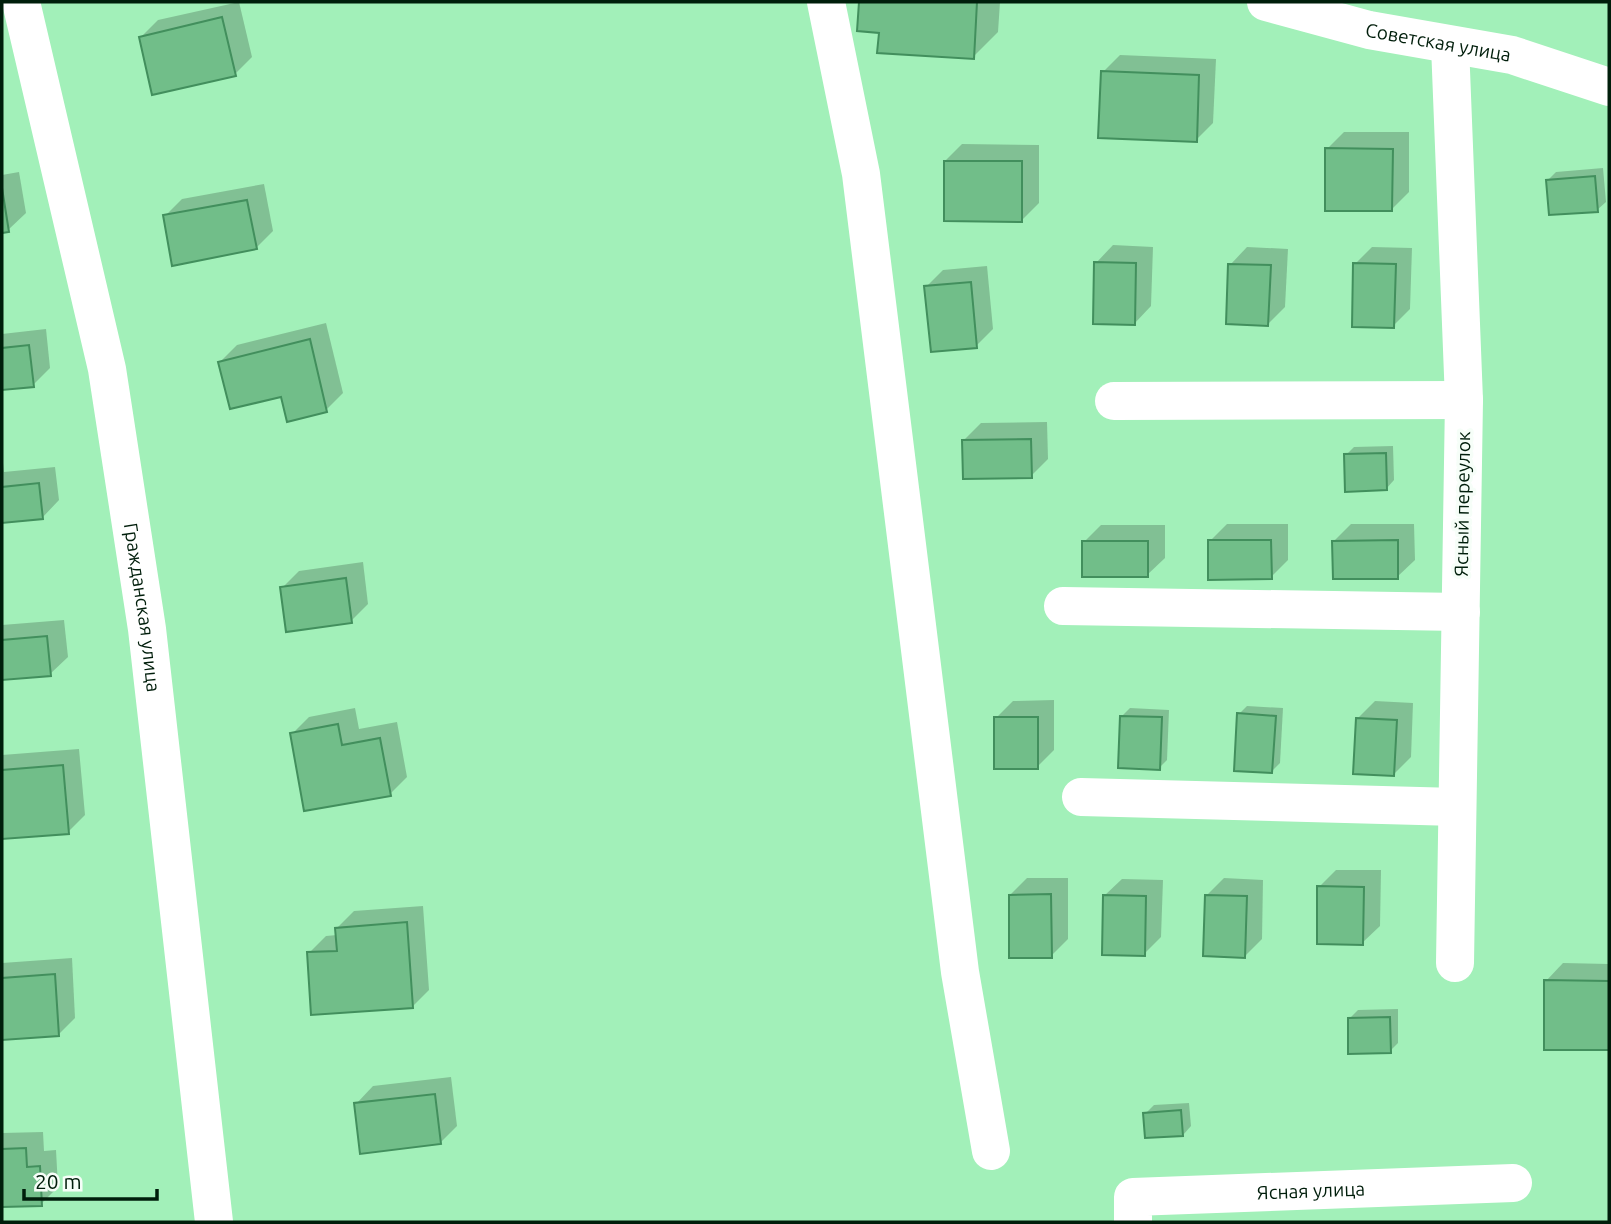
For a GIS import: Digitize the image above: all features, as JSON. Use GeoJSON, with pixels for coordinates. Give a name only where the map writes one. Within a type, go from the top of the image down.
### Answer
{"type":"FeatureCollection","features":[{"type":"Feature","properties":{"kind":"street","name":"Гражданская улица"},"geometry":{"type":"LineString","coordinates":[[21,2],[107,369],[146,629],[214,1222]]}},
{"type":"Feature","properties":{"kind":"street"},"geometry":{"type":"LineString","coordinates":[[826,2],[861,174],[960,972],[991,1151]]}},
{"type":"Feature","properties":{"kind":"street","name":"Советская улица"},"geometry":{"type":"LineString","coordinates":[[1266,2],[1369,30],[1513,55],[1609,87]]}},
{"type":"Feature","properties":{"kind":"street","name":"Ясный переулок"},"geometry":{"type":"LineString","coordinates":[[1450,45],[1464,400],[1455,963]]}},
{"type":"Feature","properties":{"kind":"street"},"geometry":{"type":"LineString","coordinates":[[1114,401],[1464,400]]}},
{"type":"Feature","properties":{"kind":"street"},"geometry":{"type":"LineString","coordinates":[[1063,606],[1461,612]]}},
{"type":"Feature","properties":{"kind":"street"},"geometry":{"type":"LineString","coordinates":[[1081,797],[1457,807]]}},
{"type":"Feature","properties":{"kind":"street","name":"Ясная улица"},"geometry":{"type":"LineString","coordinates":[[1133,1222],[1133,1197],[1513,1183]]}},
{"type":"Feature","properties":{"kind":"building"},"geometry":{"type":"Polygon","coordinates":[[[859,2],[977,2],[974,59],[877,53],[879,33],[857,31],[859,2]]]}},
{"type":"Feature","properties":{"kind":"building"},"geometry":{"type":"Polygon","coordinates":[[[222,17],[236,76],[152,95],[139,37],[222,17]]]}},
{"type":"Feature","properties":{"kind":"building"},"geometry":{"type":"Polygon","coordinates":[[[1101,71],[1199,75],[1197,142],[1098,138],[1101,71]]]}},
{"type":"Feature","properties":{"kind":"building"},"geometry":{"type":"Polygon","coordinates":[[[1325,148],[1393,149],[1392,211],[1325,211],[1325,148]]]}},
{"type":"Feature","properties":{"kind":"building"},"geometry":{"type":"Polygon","coordinates":[[[944,161],[1022,161],[1022,222],[944,221],[944,161]]]}},
{"type":"Feature","properties":{"kind":"building"},"geometry":{"type":"Polygon","coordinates":[[[1595,176],[1598,212],[1549,215],[1546,180],[1595,176]]]}},
{"type":"Feature","properties":{"kind":"building"},"geometry":{"type":"Polygon","coordinates":[[[2,188],[9,232],[2,233],[2,188]]]}},
{"type":"Feature","properties":{"kind":"building"},"geometry":{"type":"Polygon","coordinates":[[[247,200],[257,249],[172,266],[163,215],[247,200]]]}},
{"type":"Feature","properties":{"kind":"building"},"geometry":{"type":"Polygon","coordinates":[[[1094,262],[1136,263],[1135,325],[1093,324],[1094,262]]]}},
{"type":"Feature","properties":{"kind":"building"},"geometry":{"type":"Polygon","coordinates":[[[1353,263],[1396,264],[1394,328],[1352,327],[1353,263]]]}},
{"type":"Feature","properties":{"kind":"building"},"geometry":{"type":"Polygon","coordinates":[[[1228,264],[1271,265],[1268,326],[1226,324],[1228,264]]]}},
{"type":"Feature","properties":{"kind":"building"},"geometry":{"type":"Polygon","coordinates":[[[971,282],[977,348],[931,352],[924,286],[971,282]]]}},
{"type":"Feature","properties":{"kind":"building"},"geometry":{"type":"Polygon","coordinates":[[[310,339],[327,412],[287,422],[281,397],[230,409],[218,362],[310,339]]]}},
{"type":"Feature","properties":{"kind":"building"},"geometry":{"type":"Polygon","coordinates":[[[29,345],[34,387],[2,390],[2,348],[29,345]]]}},
{"type":"Feature","properties":{"kind":"building"},"geometry":{"type":"Polygon","coordinates":[[[1031,439],[1032,478],[963,479],[962,440],[1031,439]]]}},
{"type":"Feature","properties":{"kind":"building"},"geometry":{"type":"Polygon","coordinates":[[[1386,453],[1387,490],[1345,492],[1344,454],[1386,453]]]}},
{"type":"Feature","properties":{"kind":"building"},"geometry":{"type":"Polygon","coordinates":[[[39,483],[43,519],[2,523],[2,487],[39,483]]]}},
{"type":"Feature","properties":{"kind":"building"},"geometry":{"type":"Polygon","coordinates":[[[1208,540],[1271,540],[1272,579],[1208,580],[1208,540]]]}},
{"type":"Feature","properties":{"kind":"building"},"geometry":{"type":"Polygon","coordinates":[[[1398,540],[1398,579],[1333,579],[1332,541],[1398,540]]]}},
{"type":"Feature","properties":{"kind":"building"},"geometry":{"type":"Polygon","coordinates":[[[1082,541],[1148,541],[1148,577],[1082,577],[1082,541]]]}},
{"type":"Feature","properties":{"kind":"building"},"geometry":{"type":"Polygon","coordinates":[[[346,578],[352,623],[286,632],[280,587],[346,578]]]}},
{"type":"Feature","properties":{"kind":"building"},"geometry":{"type":"Polygon","coordinates":[[[47,636],[51,676],[2,680],[2,640],[47,636]]]}},
{"type":"Feature","properties":{"kind":"building"},"geometry":{"type":"Polygon","coordinates":[[[1237,713],[1276,716],[1272,773],[1234,771],[1237,713]]]}},
{"type":"Feature","properties":{"kind":"building"},"geometry":{"type":"Polygon","coordinates":[[[1120,716],[1162,717],[1160,770],[1118,768],[1120,716]]]}},
{"type":"Feature","properties":{"kind":"building"},"geometry":{"type":"Polygon","coordinates":[[[994,717],[1038,717],[1038,769],[994,769],[994,717]]]}},
{"type":"Feature","properties":{"kind":"building"},"geometry":{"type":"Polygon","coordinates":[[[1356,718],[1397,720],[1394,776],[1353,774],[1356,718]]]}},
{"type":"Feature","properties":{"kind":"building"},"geometry":{"type":"Polygon","coordinates":[[[338,724],[342,745],[380,738],[391,796],[304,811],[290,733],[338,724]]]}},
{"type":"Feature","properties":{"kind":"building"},"geometry":{"type":"Polygon","coordinates":[[[63,765],[69,834],[2,839],[2,770],[63,765]]]}},
{"type":"Feature","properties":{"kind":"building"},"geometry":{"type":"Polygon","coordinates":[[[1317,886],[1364,887],[1363,945],[1317,944],[1317,886]]]}},
{"type":"Feature","properties":{"kind":"building"},"geometry":{"type":"Polygon","coordinates":[[[1051,894],[1052,958],[1009,958],[1009,895],[1051,894]]]}},
{"type":"Feature","properties":{"kind":"building"},"geometry":{"type":"Polygon","coordinates":[[[1103,895],[1146,896],[1145,956],[1102,955],[1103,895]]]}},
{"type":"Feature","properties":{"kind":"building"},"geometry":{"type":"Polygon","coordinates":[[[1205,895],[1247,896],[1245,958],[1203,956],[1205,895]]]}},
{"type":"Feature","properties":{"kind":"building"},"geometry":{"type":"Polygon","coordinates":[[[407,922],[413,1008],[311,1015],[307,952],[337,951],[335,928],[407,922]]]}},
{"type":"Feature","properties":{"kind":"building"},"geometry":{"type":"Polygon","coordinates":[[[55,974],[59,1036],[2,1040],[2,978],[55,974]]]}},
{"type":"Feature","properties":{"kind":"building"},"geometry":{"type":"Polygon","coordinates":[[[1544,980],[1609,981],[1609,1050],[1544,1050],[1544,980]]]}},
{"type":"Feature","properties":{"kind":"building"},"geometry":{"type":"Polygon","coordinates":[[[1390,1017],[1391,1053],[1348,1054],[1348,1018],[1390,1017]]]}},
{"type":"Feature","properties":{"kind":"building"},"geometry":{"type":"Polygon","coordinates":[[[435,1094],[441,1144],[360,1154],[354,1103],[435,1094]]]}},
{"type":"Feature","properties":{"kind":"building"},"geometry":{"type":"Polygon","coordinates":[[[1181,1110],[1183,1136],[1145,1138],[1143,1113],[1181,1110]]]}},
{"type":"Feature","properties":{"kind":"building"},"geometry":{"type":"Polygon","coordinates":[[[26,1148],[27,1167],[40,1166],[42,1206],[2,1207],[2,1149],[26,1148]]]}}]}
